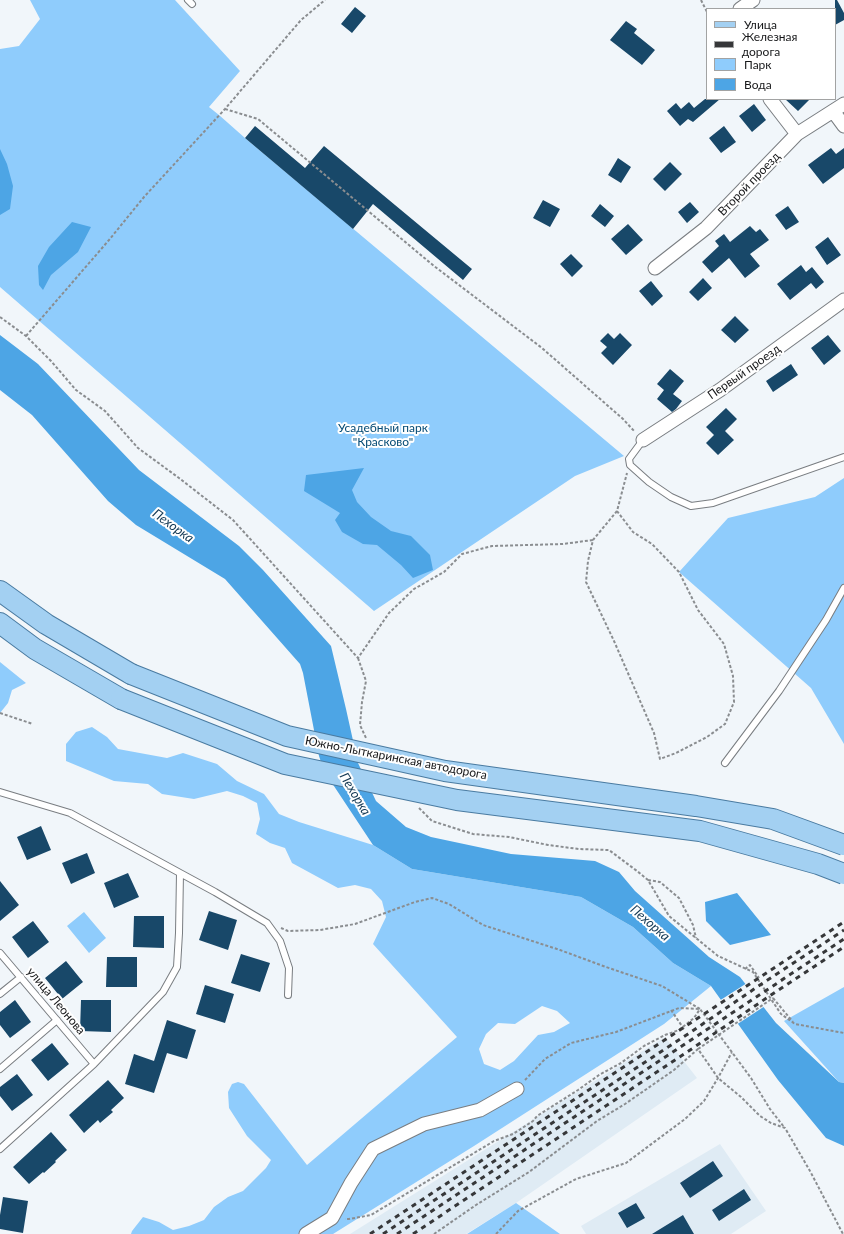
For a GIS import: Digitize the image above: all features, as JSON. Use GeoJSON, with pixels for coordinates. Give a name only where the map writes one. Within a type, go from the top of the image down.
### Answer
{"type":"FeatureCollection","features":[{"type":"Feature","properties":{"kind":"main road","name":"Южно-Лыткаринская автодорога"},"geometry":{"type":"LineString","coordinates":[[0,591],[46,624],[131,674],[287,736],[445,770],[696,806],[773,819],[844,845]]}},
{"type":"Feature","properties":{"kind":"main road"},"geometry":{"type":"LineString","coordinates":[[0,623],[35,649],[121,699],[285,764],[457,800],[700,831],[818,864],[844,874]]}},
{"type":"Feature","properties":{"kind":"street"},"geometry":{"type":"LineString","coordinates":[[741,8],[753,0]]}},
{"type":"Feature","properties":{"kind":"street"},"geometry":{"type":"LineString","coordinates":[[771,100],[796,134]]}},
{"type":"Feature","properties":{"kind":"street"},"geometry":{"type":"LineString","coordinates":[[838,108],[844,126]]}},
{"type":"Feature","properties":{"kind":"street","name":"Второй проезд"},"geometry":{"type":"LineString","coordinates":[[656,268],[706,228],[796,134],[838,108]]}},
{"type":"Feature","properties":{"kind":"street","name":"Первый проезд"},"geometry":{"type":"LineString","coordinates":[[643,440],[720,390],[844,300]]}},
{"type":"Feature","properties":{"kind":"street"},"geometry":{"type":"LineString","coordinates":[[306,1234],[332,1218],[351,1183],[373,1149],[424,1124],[480,1110],[517,1089]]}},
{"type":"Feature","properties":{"kind":"lane"},"geometry":{"type":"LineString","coordinates":[[643,440],[629,459],[630,465],[672,497],[691,506],[713,503],[844,457]]}},
{"type":"Feature","properties":{"kind":"lane"},"geometry":{"type":"LineString","coordinates":[[725,762],[779,691],[826,620],[844,588]]}},
{"type":"Feature","properties":{"kind":"lane"},"geometry":{"type":"LineString","coordinates":[[0,792],[70,812],[215,892],[267,923],[280,941],[289,968],[288,995]]}},
{"type":"Feature","properties":{"kind":"lane"},"geometry":{"type":"LineString","coordinates":[[0,1149],[94,1064],[163,992],[177,967],[180,873]]}},
{"type":"Feature","properties":{"kind":"lane","name":"улица Леонова"},"geometry":{"type":"LineString","coordinates":[[0,953],[94,1064]]}},
{"type":"Feature","properties":{"kind":"lane"},"geometry":{"type":"LineString","coordinates":[[0,994],[21,977]]}},
{"type":"Feature","properties":{"kind":"lane"},"geometry":{"type":"LineString","coordinates":[[0,1069],[57,1020]]}},
{"type":"Feature","properties":{"kind":"path"},"geometry":{"type":"LineString","coordinates":[[26,336],[144,197],[225,109],[301,20],[325,0]]}},
{"type":"Feature","properties":{"kind":"path"},"geometry":{"type":"LineString","coordinates":[[701,0],[706,10]]}},
{"type":"Feature","properties":{"kind":"path"},"geometry":{"type":"LineString","coordinates":[[225,109],[258,119],[434,266],[542,348],[623,419],[643,440]]}},
{"type":"Feature","properties":{"kind":"path"},"geometry":{"type":"LineString","coordinates":[[0,317],[26,336],[51,361],[76,390],[105,411],[138,448],[233,520],[358,658],[366,681],[360,725],[368,743]]}},
{"type":"Feature","properties":{"kind":"path"},"geometry":{"type":"LineString","coordinates":[[617,511],[633,532],[652,544],[679,572],[698,610],[724,644],[733,676],[734,702],[725,724],[708,736],[676,753],[660,759],[654,733],[614,641],[586,582],[588,561],[593,540],[617,511],[630,465]]}},
{"type":"Feature","properties":{"kind":"path"},"geometry":{"type":"LineString","coordinates":[[358,658],[389,613],[414,589],[444,572],[462,554],[492,546],[563,544],[593,540]]}},
{"type":"Feature","properties":{"kind":"path"},"geometry":{"type":"LineString","coordinates":[[0,713],[33,724]]}},
{"type":"Feature","properties":{"kind":"path"},"geometry":{"type":"LineString","coordinates":[[416,804],[432,820],[473,834],[510,838],[556,846],[610,850],[648,880],[669,916],[718,956],[753,972],[781,1014],[795,1024],[844,1033]]}},
{"type":"Feature","properties":{"kind":"path"},"geometry":{"type":"LineString","coordinates":[[648,880],[660,882],[679,898],[693,925],[696,938]]}},
{"type":"Feature","properties":{"kind":"path"},"geometry":{"type":"LineString","coordinates":[[267,923],[288,931],[320,930],[355,924],[415,902],[432,898],[448,904],[483,925],[662,986],[700,1009],[732,1052],[770,1109],[785,1128],[810,1171],[843,1234]]}},
{"type":"Feature","properties":{"kind":"path"},"geometry":{"type":"LineString","coordinates":[[746,969],[750,965],[759,978]]}},
{"type":"Feature","properties":{"kind":"path"},"geometry":{"type":"LineString","coordinates":[[434,1234],[476,1205],[529,1172],[597,1121],[625,1104],[674,1070],[698,1049],[773,998],[795,1024]]}},
{"type":"Feature","properties":{"kind":"path"},"geometry":{"type":"LineString","coordinates":[[517,1089],[545,1059],[571,1043],[616,1032],[679,1008],[700,1009]]}},
{"type":"Feature","properties":{"kind":"path"},"geometry":{"type":"LineString","coordinates":[[332,1218],[349,1219],[371,1216],[494,1141],[513,1134],[526,1126],[534,1121],[537,1116],[599,1075],[621,1063],[644,1046],[679,1030],[694,1018],[700,1009]]}},
{"type":"Feature","properties":{"kind":"path"},"geometry":{"type":"LineString","coordinates":[[672,1010],[684,1029]]}},
{"type":"Feature","properties":{"kind":"path"},"geometry":{"type":"LineString","coordinates":[[698,1049],[718,1078],[741,1097],[760,1116],[785,1128]]}},
{"type":"Feature","properties":{"kind":"path"},"geometry":{"type":"LineString","coordinates":[[496,1234],[518,1211],[576,1179],[626,1163],[685,1119],[704,1101],[732,1052]]}},
{"type":"Feature","properties":{"kind":"shaded area"},"geometry":{"type":"Polygon","coordinates":[[[665,1037],[697,1078],[516,1203],[466,1234],[350,1234],[665,1037]]]}},
{"type":"Feature","properties":{"kind":"shaded area"},"geometry":{"type":"Polygon","coordinates":[[[720,1144],[766,1211],[731,1234],[586,1234],[581,1226],[720,1144]]]}},
{"type":"Feature","properties":{"kind":"green space","name":"Усадебный парк \"Красково\""},"geometry":{"type":"Polygon","coordinates":[[[30,0],[175,0],[240,71],[209,107],[624,456],[575,476],[374,611],[0,287],[0,49],[19,46],[40,19],[30,0]]]}},
{"type":"Feature","properties":{"kind":"green space"},"geometry":{"type":"Polygon","coordinates":[[[844,478],[844,744],[811,688],[679,572],[728,518],[815,497],[844,478]]]}},
{"type":"Feature","properties":{"kind":"green space"},"geometry":{"type":"Polygon","coordinates":[[[0,662],[26,683],[12,690],[8,703],[0,713],[0,662]]]}},
{"type":"Feature","properties":{"kind":"green space"},"geometry":{"type":"Polygon","coordinates":[[[92,727],[107,737],[118,749],[167,758],[183,753],[217,764],[237,781],[264,794],[279,814],[299,822],[373,845],[412,869],[581,897],[633,927],[673,963],[711,986],[664,1024],[474,1146],[333,1234],[131,1234],[143,1217],[159,1222],[173,1230],[204,1220],[214,1207],[228,1197],[243,1191],[266,1168],[271,1160],[247,1136],[229,1108],[228,1092],[232,1084],[238,1082],[244,1084],[307,1165],[457,1037],[373,944],[386,917],[382,901],[371,889],[355,885],[338,888],[292,863],[285,848],[270,843],[256,834],[260,819],[257,803],[243,796],[227,791],[194,799],[162,794],[148,784],[114,781],[66,761],[66,744],[76,732],[92,727]],[[542,1006],[515,1024],[498,1023],[486,1034],[479,1049],[484,1064],[500,1070],[514,1061],[538,1035],[554,1032],[570,1023],[557,1011],[542,1006]]]}},
{"type":"Feature","properties":{"kind":"green space"},"geometry":{"type":"Polygon","coordinates":[[[84,912],[106,938],[89,953],[67,926],[84,912]]]}},
{"type":"Feature","properties":{"kind":"green space"},"geometry":{"type":"Polygon","coordinates":[[[844,987],[844,1083],[839,1082],[784,1021],[844,987]]]}},
{"type":"Feature","properties":{"kind":"green space"},"geometry":{"type":"Polygon","coordinates":[[[516,1203],[560,1234],[467,1234],[516,1203]]]}},
{"type":"Feature","properties":{"kind":"water"},"geometry":{"type":"Polygon","coordinates":[[[0,149],[7,164],[13,186],[10,209],[0,215],[0,149]]]}},
{"type":"Feature","properties":{"kind":"water"},"geometry":{"type":"Polygon","coordinates":[[[72,222],[91,227],[78,252],[51,275],[43,290],[39,285],[38,266],[49,247],[72,222]]]}},
{"type":"Feature","properties":{"kind":"water","name":"Пехорка"},"geometry":{"type":"Polygon","coordinates":[[[0,335],[38,364],[139,470],[239,546],[263,570],[331,646],[358,763],[376,801],[406,827],[431,837],[511,854],[595,861],[619,872],[635,891],[709,957],[740,977],[776,1023],[839,1082],[844,1083],[844,1146],[826,1138],[778,1080],[711,986],[673,963],[633,927],[581,897],[412,869],[373,845],[324,771],[319,756],[300,664],[225,579],[136,525],[108,501],[32,415],[0,390],[0,335]]]}},
{"type":"Feature","properties":{"kind":"water"},"geometry":{"type":"Polygon","coordinates":[[[364,468],[352,490],[357,502],[371,517],[391,531],[411,536],[430,555],[433,570],[413,578],[401,565],[377,545],[363,544],[342,532],[335,520],[340,513],[304,491],[306,475],[364,468]]]}},
{"type":"Feature","properties":{"kind":"water"},"geometry":{"type":"Polygon","coordinates":[[[737,893],[771,935],[730,945],[706,921],[705,902],[737,893]]]}},
{"type":"Feature","properties":{"kind":"pier"},"geometry":{"type":"Polygon","coordinates":[[[747,983],[765,1006],[736,1025],[719,1001],[747,983]]]}},
{"type":"Feature","properties":{"kind":"building"},"geometry":{"type":"Polygon","coordinates":[[[835,0],[837,0],[844,13],[844,20],[836,24],[836,8],[835,0]]]}},
{"type":"Feature","properties":{"kind":"building"},"geometry":{"type":"Polygon","coordinates":[[[355,7],[366,16],[352,33],[341,24],[355,7]]]}},
{"type":"Feature","properties":{"kind":"building"},"geometry":{"type":"Polygon","coordinates":[[[626,21],[637,29],[634,33],[655,50],[642,65],[610,40],[626,21]]]}},
{"type":"Feature","properties":{"kind":"building"},"geometry":{"type":"Polygon","coordinates":[[[705,99],[719,100],[693,122],[688,119],[680,126],[667,111],[676,103],[681,109],[689,102],[694,108],[705,99]]]}},
{"type":"Feature","properties":{"kind":"building"},"geometry":{"type":"Polygon","coordinates":[[[786,100],[809,100],[798,111],[786,100]]]}},
{"type":"Feature","properties":{"kind":"building"},"geometry":{"type":"Polygon","coordinates":[[[754,104],[766,120],[752,132],[739,116],[754,104]]]}},
{"type":"Feature","properties":{"kind":"building"},"geometry":{"type":"Polygon","coordinates":[[[255,126],[305,168],[324,146],[472,269],[463,280],[373,204],[353,229],[245,138],[255,126]]]}},
{"type":"Feature","properties":{"kind":"building"},"geometry":{"type":"Polygon","coordinates":[[[724,126],[736,142],[721,153],[709,138],[724,126]]]}},
{"type":"Feature","properties":{"kind":"building"},"geometry":{"type":"Polygon","coordinates":[[[831,148],[836,154],[844,148],[844,168],[823,184],[808,165],[831,148]]]}},
{"type":"Feature","properties":{"kind":"building"},"geometry":{"type":"Polygon","coordinates":[[[618,158],[631,167],[621,183],[608,175],[618,158]]]}},
{"type":"Feature","properties":{"kind":"building"},"geometry":{"type":"Polygon","coordinates":[[[670,162],[682,174],[665,191],[653,179],[670,162]]]}},
{"type":"Feature","properties":{"kind":"building"},"geometry":{"type":"Polygon","coordinates":[[[543,200],[560,209],[550,227],[533,218],[543,200]]]}},
{"type":"Feature","properties":{"kind":"building"},"geometry":{"type":"Polygon","coordinates":[[[690,202],[699,212],[687,223],[678,212],[690,202]]]}},
{"type":"Feature","properties":{"kind":"building"},"geometry":{"type":"Polygon","coordinates":[[[600,204],[614,216],[605,227],[591,216],[600,204]]]}},
{"type":"Feature","properties":{"kind":"building"},"geometry":{"type":"Polygon","coordinates":[[[788,206],[799,222],[786,230],[775,215],[788,206]]]}},
{"type":"Feature","properties":{"kind":"building"},"geometry":{"type":"Polygon","coordinates":[[[628,224],[643,240],[626,255],[611,239],[628,224]]]}},
{"type":"Feature","properties":{"kind":"building"},"geometry":{"type":"Polygon","coordinates":[[[750,226],[756,232],[760,229],[769,240],[750,254],[760,266],[745,278],[729,258],[712,273],[702,262],[719,246],[715,241],[724,234],[730,242],[750,226]]]}},
{"type":"Feature","properties":{"kind":"building"},"geometry":{"type":"Polygon","coordinates":[[[828,237],[841,255],[827,265],[815,247],[828,237]]]}},
{"type":"Feature","properties":{"kind":"building"},"geometry":{"type":"Polygon","coordinates":[[[571,254],[583,266],[572,277],[560,264],[571,254]]]}},
{"type":"Feature","properties":{"kind":"building"},"geometry":{"type":"Polygon","coordinates":[[[801,265],[806,272],[812,267],[824,282],[816,289],[811,283],[790,300],[777,284],[801,265]]]}},
{"type":"Feature","properties":{"kind":"building"},"geometry":{"type":"Polygon","coordinates":[[[703,278],[712,288],[698,301],[689,292],[703,278]]]}},
{"type":"Feature","properties":{"kind":"building"},"geometry":{"type":"Polygon","coordinates":[[[651,281],[663,296],[652,306],[639,291],[651,281]]]}},
{"type":"Feature","properties":{"kind":"building"},"geometry":{"type":"Polygon","coordinates":[[[735,316],[749,330],[735,343],[721,330],[735,316]]]}},
{"type":"Feature","properties":{"kind":"building"},"geometry":{"type":"Polygon","coordinates":[[[608,333],[614,339],[620,333],[632,345],[613,365],[601,353],[607,347],[600,341],[608,333]]]}},
{"type":"Feature","properties":{"kind":"building"},"geometry":{"type":"Polygon","coordinates":[[[828,335],[841,351],[824,365],[811,348],[828,335]]]}},
{"type":"Feature","properties":{"kind":"building"},"geometry":{"type":"Polygon","coordinates":[[[791,364],[798,375],[773,392],[766,381],[791,364]]]}},
{"type":"Feature","properties":{"kind":"building"},"geometry":{"type":"Polygon","coordinates":[[[670,369],[684,381],[673,394],[682,401],[672,412],[657,399],[664,390],[657,384],[670,369]]]}},
{"type":"Feature","properties":{"kind":"building"},"geometry":{"type":"Polygon","coordinates":[[[726,408],[737,419],[725,431],[734,440],[718,455],[706,443],[714,435],[706,427],[726,408]]]}},
{"type":"Feature","properties":{"kind":"building"},"geometry":{"type":"Polygon","coordinates":[[[41,826],[51,850],[27,860],[17,837],[41,826]]]}},
{"type":"Feature","properties":{"kind":"building"},"geometry":{"type":"Polygon","coordinates":[[[87,853],[95,873],[71,884],[62,863],[87,853]]]}},
{"type":"Feature","properties":{"kind":"building"},"geometry":{"type":"Polygon","coordinates":[[[128,873],[139,897],[114,908],[104,883],[128,873]]]}},
{"type":"Feature","properties":{"kind":"building"},"geometry":{"type":"Polygon","coordinates":[[[0,881],[19,905],[0,921],[0,881]]]}},
{"type":"Feature","properties":{"kind":"building"},"geometry":{"type":"Polygon","coordinates":[[[209,911],[237,920],[228,950],[199,940],[209,911]]]}},
{"type":"Feature","properties":{"kind":"building"},"geometry":{"type":"Polygon","coordinates":[[[134,916],[164,916],[164,948],[133,947],[134,916]]]}},
{"type":"Feature","properties":{"kind":"building"},"geometry":{"type":"Polygon","coordinates":[[[33,921],[49,942],[28,958],[12,937],[33,921]]]}},
{"type":"Feature","properties":{"kind":"building"},"geometry":{"type":"Polygon","coordinates":[[[241,954],[270,963],[260,992],[231,983],[241,954]]]}},
{"type":"Feature","properties":{"kind":"building"},"geometry":{"type":"Polygon","coordinates":[[[107,957],[137,957],[137,987],[106,987],[107,957]]]}},
{"type":"Feature","properties":{"kind":"building"},"geometry":{"type":"Polygon","coordinates":[[[66,961],[83,982],[62,999],[45,978],[66,961]]]}},
{"type":"Feature","properties":{"kind":"building"},"geometry":{"type":"Polygon","coordinates":[[[205,985],[234,994],[225,1023],[196,1014],[205,985]]]}},
{"type":"Feature","properties":{"kind":"building"},"geometry":{"type":"Polygon","coordinates":[[[15,1000],[31,1022],[10,1038],[0,1025],[0,1012],[15,1000]]]}},
{"type":"Feature","properties":{"kind":"building"},"geometry":{"type":"Polygon","coordinates":[[[81,1000],[111,1000],[111,1032],[80,1031],[81,1000]]]}},
{"type":"Feature","properties":{"kind":"building"},"geometry":{"type":"Polygon","coordinates":[[[167,1020],[196,1030],[187,1059],[167,1053],[154,1093],[125,1084],[134,1054],[154,1061],[167,1020]]]}},
{"type":"Feature","properties":{"kind":"building"},"geometry":{"type":"Polygon","coordinates":[[[52,1043],[69,1064],[48,1081],[31,1060],[52,1043]]]}},
{"type":"Feature","properties":{"kind":"building"},"geometry":{"type":"Polygon","coordinates":[[[17,1074],[33,1095],[12,1111],[0,1096],[0,1087],[17,1074]]]}},
{"type":"Feature","properties":{"kind":"building"},"geometry":{"type":"Polygon","coordinates":[[[108,1080],[124,1098],[111,1110],[113,1112],[100,1123],[98,1120],[84,1133],[69,1115],[108,1080]]]}},
{"type":"Feature","properties":{"kind":"building"},"geometry":{"type":"Polygon","coordinates":[[[51,1132],[67,1150],[44,1173],[43,1172],[29,1184],[13,1167],[51,1132]]]}},
{"type":"Feature","properties":{"kind":"building"},"geometry":{"type":"Polygon","coordinates":[[[713,1161],[723,1176],[690,1198],[680,1183],[713,1161]]]}},
{"type":"Feature","properties":{"kind":"building"},"geometry":{"type":"Polygon","coordinates":[[[744,1189],[751,1200],[719,1221],[712,1210],[744,1189]]]}},
{"type":"Feature","properties":{"kind":"building"},"geometry":{"type":"Polygon","coordinates":[[[3,1197],[28,1201],[23,1233],[0,1229],[0,1215],[3,1197]]]}},
{"type":"Feature","properties":{"kind":"building"},"geometry":{"type":"Polygon","coordinates":[[[636,1203],[645,1218],[627,1228],[618,1213],[636,1203]]]}},
{"type":"Feature","properties":{"kind":"building"},"geometry":{"type":"Polygon","coordinates":[[[683,1215],[694,1234],[652,1234],[683,1215]]]}},
{"type":"Feature","properties":{"kind":"railway"},"geometry":{"type":"LineString","coordinates":[[370,1234],[844,922]]}},
{"type":"Feature","properties":{"kind":"railway"},"geometry":{"type":"LineString","coordinates":[[383,1234],[844,930]]}},
{"type":"Feature","properties":{"kind":"railway"},"geometry":{"type":"LineString","coordinates":[[397,1234],[844,939]]}},
{"type":"Feature","properties":{"kind":"railway"},"geometry":{"type":"LineString","coordinates":[[413,1234],[844,947]]}}]}
